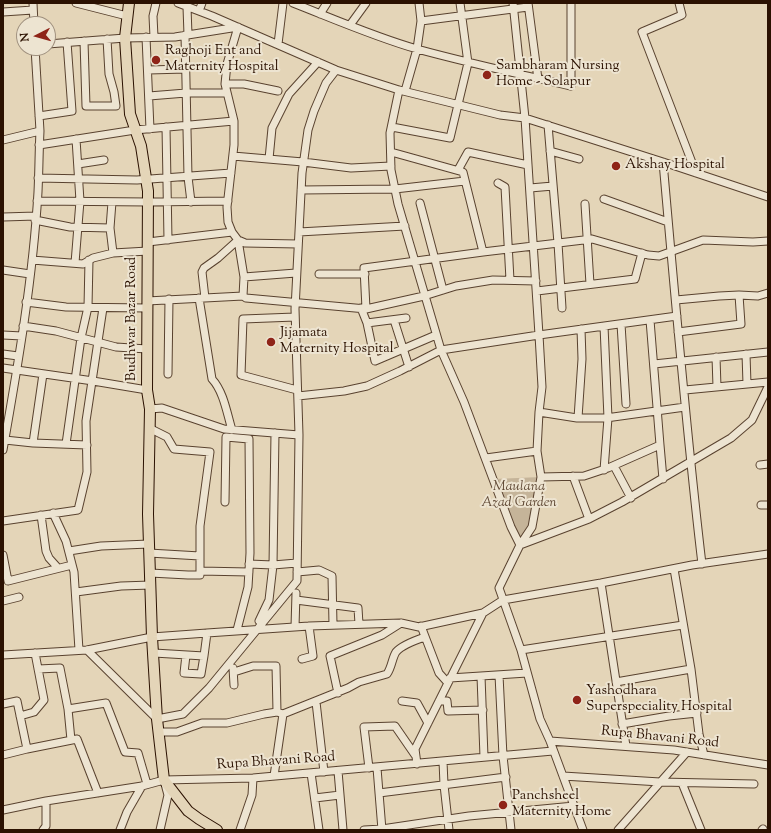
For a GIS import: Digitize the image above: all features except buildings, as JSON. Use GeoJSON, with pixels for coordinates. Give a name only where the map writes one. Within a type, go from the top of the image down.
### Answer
{"type":"FeatureCollection","features":[{"type":"Feature","properties":{"kind":"highway","name":"Budhwar Bazar Road"},"geometry":{"type":"LineString","coordinates":[[129,3],[125,38],[130,114],[140,146],[148,202],[147,390],[150,409],[148,514],[152,637],[157,719],[164,780]]}},
{"type":"Feature","properties":{"kind":"highway"},"geometry":{"type":"LineString","coordinates":[[164,780],[188,811],[217,830]]}},
{"type":"Feature","properties":{"kind":"street"},"geometry":{"type":"LineString","coordinates":[[76,3],[128,16]]}},
{"type":"Feature","properties":{"kind":"street"},"geometry":{"type":"LineString","coordinates":[[150,129],[148,70],[150,37],[156,3]]}},
{"type":"Feature","properties":{"kind":"street"},"geometry":{"type":"LineString","coordinates":[[178,3],[238,27],[336,70],[402,91],[500,115],[525,118],[768,197]]}},
{"type":"Feature","properties":{"kind":"street"},"geometry":{"type":"LineString","coordinates":[[199,11],[202,3]]}},
{"type":"Feature","properties":{"kind":"street"},"geometry":{"type":"LineString","coordinates":[[278,44],[283,3]]}},
{"type":"Feature","properties":{"kind":"street"},"geometry":{"type":"LineString","coordinates":[[294,3],[417,49],[468,63],[571,86],[571,3]]}},
{"type":"Feature","properties":{"kind":"street"},"geometry":{"type":"LineString","coordinates":[[320,14],[327,3]]}},
{"type":"Feature","properties":{"kind":"street"},"geometry":{"type":"LineString","coordinates":[[350,25],[366,3]]}},
{"type":"Feature","properties":{"kind":"street"},"geometry":{"type":"LineString","coordinates":[[419,3],[421,21],[417,49],[402,91],[390,133],[391,166],[395,189],[424,296],[441,350],[464,402],[511,527],[520,545]]}},
{"type":"Feature","properties":{"kind":"street"},"geometry":{"type":"LineString","coordinates":[[392,128],[450,138],[468,63],[460,3]]}},
{"type":"Feature","properties":{"kind":"street"},"geometry":{"type":"LineString","coordinates":[[679,3],[682,15],[642,32],[696,173]]}},
{"type":"Feature","properties":{"kind":"street"},"geometry":{"type":"LineString","coordinates":[[421,21],[462,16],[529,4],[538,78]]}},
{"type":"Feature","properties":{"kind":"street"},"geometry":{"type":"LineString","coordinates":[[3,12],[33,6],[34,16]]}},
{"type":"Feature","properties":{"kind":"street"},"geometry":{"type":"LineString","coordinates":[[187,6],[186,93],[188,177],[191,202]]}},
{"type":"Feature","properties":{"kind":"street"},"geometry":{"type":"LineString","coordinates":[[514,6],[525,118],[540,334],[542,387],[537,451],[541,477],[532,527],[520,545],[498,588],[504,600],[521,650],[540,719],[554,751],[583,830]]}},
{"type":"Feature","properties":{"kind":"street"},"geometry":{"type":"LineString","coordinates":[[56,43],[84,40],[187,35],[238,27]]}},
{"type":"Feature","properties":{"kind":"street"},"geometry":{"type":"LineString","coordinates":[[238,27],[227,64],[225,84],[234,121],[234,146],[228,201],[228,222],[232,232],[238,240],[244,277],[243,296]]}},
{"type":"Feature","properties":{"kind":"street"},"geometry":{"type":"LineString","coordinates":[[84,40],[86,106],[116,106],[114,92],[108,74],[107,39]]}},
{"type":"Feature","properties":{"kind":"street"},"geometry":{"type":"LineString","coordinates":[[39,116],[72,111],[67,42]]}},
{"type":"Feature","properties":{"kind":"street"},"geometry":{"type":"LineString","coordinates":[[3,450],[5,428],[22,336],[36,218],[40,131],[35,56]]}},
{"type":"Feature","properties":{"kind":"street"},"geometry":{"type":"LineString","coordinates":[[269,159],[272,128],[288,94],[318,62]]}},
{"type":"Feature","properties":{"kind":"street"},"geometry":{"type":"LineString","coordinates":[[148,70],[186,69]]}},
{"type":"Feature","properties":{"kind":"street"},"geometry":{"type":"LineString","coordinates":[[87,650],[157,719],[183,714],[209,688],[233,660],[256,629],[297,581],[299,435],[295,303],[303,162],[308,130],[314,110],[326,83],[336,70]]}},
{"type":"Feature","properties":{"kind":"street"},"geometry":{"type":"LineString","coordinates":[[225,84],[244,84],[278,91]]}},
{"type":"Feature","properties":{"kind":"street"},"geometry":{"type":"LineString","coordinates":[[149,96],[186,93],[227,93]]}},
{"type":"Feature","properties":{"kind":"street"},"geometry":{"type":"LineString","coordinates":[[39,145],[135,130],[234,121]]}},
{"type":"Feature","properties":{"kind":"street"},"geometry":{"type":"LineString","coordinates":[[548,125],[562,308]]}},
{"type":"Feature","properties":{"kind":"street"},"geometry":{"type":"LineString","coordinates":[[166,127],[168,240]]}},
{"type":"Feature","properties":{"kind":"street"},"geometry":{"type":"LineString","coordinates":[[3,140],[40,131]]}},
{"type":"Feature","properties":{"kind":"street"},"geometry":{"type":"LineString","coordinates":[[75,263],[80,201],[76,139]]}},
{"type":"Feature","properties":{"kind":"street"},"geometry":{"type":"LineString","coordinates":[[550,151],[579,159]]}},
{"type":"Feature","properties":{"kind":"street"},"geometry":{"type":"LineString","coordinates":[[391,152],[463,172],[483,252]]}},
{"type":"Feature","properties":{"kind":"street"},"geometry":{"type":"LineString","coordinates":[[458,170],[468,152],[528,166]]}},
{"type":"Feature","properties":{"kind":"street"},"geometry":{"type":"LineString","coordinates":[[233,156],[351,168],[391,166]]}},
{"type":"Feature","properties":{"kind":"street"},"geometry":{"type":"LineString","coordinates":[[78,164],[104,160]]}},
{"type":"Feature","properties":{"kind":"street"},"geometry":{"type":"LineString","coordinates":[[663,162],[678,332],[685,390],[690,462],[702,564]]}},
{"type":"Feature","properties":{"kind":"street"},"geometry":{"type":"LineString","coordinates":[[38,178],[146,180],[231,173]]}},
{"type":"Feature","properties":{"kind":"street"},"geometry":{"type":"LineString","coordinates":[[301,190],[395,189],[466,181]]}},
{"type":"Feature","properties":{"kind":"street"},"geometry":{"type":"LineString","coordinates":[[498,183],[505,187],[510,280]]}},
{"type":"Feature","properties":{"kind":"street"},"geometry":{"type":"LineString","coordinates":[[530,188],[553,186]]}},
{"type":"Feature","properties":{"kind":"street"},"geometry":{"type":"LineString","coordinates":[[604,199],[668,222]]}},
{"type":"Feature","properties":{"kind":"street"},"geometry":{"type":"LineString","coordinates":[[37,201],[228,201]]}},
{"type":"Feature","properties":{"kind":"street"},"geometry":{"type":"LineString","coordinates":[[112,202],[110,228],[112,253]]}},
{"type":"Feature","properties":{"kind":"street"},"geometry":{"type":"LineString","coordinates":[[420,204],[443,290]]}},
{"type":"Feature","properties":{"kind":"street"},"geometry":{"type":"LineString","coordinates":[[585,204],[590,284]]}},
{"type":"Feature","properties":{"kind":"street"},"geometry":{"type":"LineString","coordinates":[[3,217],[36,218],[70,227],[110,228]]}},
{"type":"Feature","properties":{"kind":"street"},"geometry":{"type":"LineString","coordinates":[[299,232],[405,226]]}},
{"type":"Feature","properties":{"kind":"street"},"geometry":{"type":"LineString","coordinates":[[32,260],[82,264],[89,260],[112,253],[148,246],[168,240],[232,232]]}},
{"type":"Feature","properties":{"kind":"street"},"geometry":{"type":"LineString","coordinates":[[436,335],[375,361],[363,308],[364,268],[592,239],[648,255],[659,256],[703,240],[753,242],[768,241]]}},
{"type":"Feature","properties":{"kind":"street"},"geometry":{"type":"LineString","coordinates":[[238,240],[245,243],[298,244]]}},
{"type":"Feature","properties":{"kind":"street"},"geometry":{"type":"LineString","coordinates":[[232,430],[222,398],[216,384],[212,379],[202,298],[202,272],[204,268],[238,240]]}},
{"type":"Feature","properties":{"kind":"street"},"geometry":{"type":"LineString","coordinates":[[537,291],[635,279],[642,253]]}},
{"type":"Feature","properties":{"kind":"street"},"geometry":{"type":"LineString","coordinates":[[66,444],[81,338],[88,307],[89,260]]}},
{"type":"Feature","properties":{"kind":"street"},"geometry":{"type":"LineString","coordinates":[[3,270],[30,274]]}},
{"type":"Feature","properties":{"kind":"street"},"geometry":{"type":"LineString","coordinates":[[244,277],[296,273]]}},
{"type":"Feature","properties":{"kind":"street"},"geometry":{"type":"LineString","coordinates":[[319,274],[365,274]]}},
{"type":"Feature","properties":{"kind":"street"},"geometry":{"type":"LineString","coordinates":[[26,302],[66,307],[103,308],[147,304],[169,300],[243,296],[246,298],[295,303],[363,308],[424,296],[456,286],[493,280],[536,281]]}},
{"type":"Feature","properties":{"kind":"street"},"geometry":{"type":"LineString","coordinates":[[678,332],[741,324],[739,295]]}},
{"type":"Feature","properties":{"kind":"street"},"geometry":{"type":"LineString","coordinates":[[676,300],[719,296],[768,295]]}},
{"type":"Feature","properties":{"kind":"street"},"geometry":{"type":"LineString","coordinates":[[168,374],[169,300]]}},
{"type":"Feature","properties":{"kind":"street"},"geometry":{"type":"LineString","coordinates":[[3,521],[78,510],[87,472],[86,421],[103,308]]}},
{"type":"Feature","properties":{"kind":"street"},"geometry":{"type":"LineString","coordinates":[[295,317],[243,319],[241,375],[298,393],[344,391],[367,386],[409,367],[441,350],[540,334],[677,316]]}},
{"type":"Feature","properties":{"kind":"street"},"geometry":{"type":"LineString","coordinates":[[367,323],[406,318]]}},
{"type":"Feature","properties":{"kind":"street"},"geometry":{"type":"LineString","coordinates":[[394,320],[409,367]]}},
{"type":"Feature","properties":{"kind":"street"},"geometry":{"type":"LineString","coordinates":[[650,320],[663,478]]}},
{"type":"Feature","properties":{"kind":"street"},"geometry":{"type":"LineString","coordinates":[[621,324],[626,404]]}},
{"type":"Feature","properties":{"kind":"street"},"geometry":{"type":"LineString","coordinates":[[23,326],[56,331],[116,347],[147,349]]}},
{"type":"Feature","properties":{"kind":"street"},"geometry":{"type":"LineString","coordinates":[[604,326],[608,418],[604,470]]}},
{"type":"Feature","properties":{"kind":"street"},"geometry":{"type":"LineString","coordinates":[[578,418],[582,359],[581,329]]}},
{"type":"Feature","properties":{"kind":"street"},"geometry":{"type":"LineString","coordinates":[[3,335],[22,336]]}},
{"type":"Feature","properties":{"kind":"street"},"geometry":{"type":"LineString","coordinates":[[654,364],[768,352]]}},
{"type":"Feature","properties":{"kind":"street"},"geometry":{"type":"LineString","coordinates":[[3,354],[18,356]]}},
{"type":"Feature","properties":{"kind":"street"},"geometry":{"type":"LineString","coordinates":[[746,354],[747,384]]}},
{"type":"Feature","properties":{"kind":"street"},"geometry":{"type":"LineString","coordinates":[[716,357],[717,387]]}},
{"type":"Feature","properties":{"kind":"street"},"geometry":{"type":"LineString","coordinates":[[3,368],[147,390]]}},
{"type":"Feature","properties":{"kind":"street"},"geometry":{"type":"LineString","coordinates":[[32,443],[43,374]]}},
{"type":"Feature","properties":{"kind":"street"},"geometry":{"type":"LineString","coordinates":[[685,390],[768,382]]}},
{"type":"Feature","properties":{"kind":"street"},"geometry":{"type":"LineString","coordinates":[[520,545],[589,519],[631,498],[731,438],[752,420],[768,387]]}},
{"type":"Feature","properties":{"kind":"street"},"geometry":{"type":"LineString","coordinates":[[539,412],[578,418],[608,418],[685,407]]}},
{"type":"Feature","properties":{"kind":"street"},"geometry":{"type":"LineString","coordinates":[[150,409],[162,408],[224,429],[299,435]]}},
{"type":"Feature","properties":{"kind":"street"},"geometry":{"type":"LineString","coordinates":[[149,428],[167,437],[174,449],[210,452],[200,526],[200,575],[150,573]]}},
{"type":"Feature","properties":{"kind":"street"},"geometry":{"type":"LineString","coordinates":[[256,629],[268,600],[273,565],[276,433]]}},
{"type":"Feature","properties":{"kind":"street"},"geometry":{"type":"LineString","coordinates":[[225,502],[226,438],[248,439],[250,564],[248,587],[237,630]]}},
{"type":"Feature","properties":{"kind":"street"},"geometry":{"type":"LineString","coordinates":[[5,440],[32,443],[87,445]]}},
{"type":"Feature","properties":{"kind":"street"},"geometry":{"type":"LineString","coordinates":[[541,477],[584,476],[614,466],[660,445]]}},
{"type":"Feature","properties":{"kind":"street"},"geometry":{"type":"LineString","coordinates":[[486,458],[537,451]]}},
{"type":"Feature","properties":{"kind":"street"},"geometry":{"type":"LineString","coordinates":[[760,465],[768,464]]}},
{"type":"Feature","properties":{"kind":"street"},"geometry":{"type":"LineString","coordinates":[[614,466],[631,498]]}},
{"type":"Feature","properties":{"kind":"street"},"geometry":{"type":"LineString","coordinates":[[573,476],[589,519]]}},
{"type":"Feature","properties":{"kind":"street"},"geometry":{"type":"LineString","coordinates":[[53,513],[66,541],[74,572],[79,650]]}},
{"type":"Feature","properties":{"kind":"street"},"geometry":{"type":"LineString","coordinates":[[41,515],[46,551],[49,558],[58,568]]}},
{"type":"Feature","properties":{"kind":"street"},"geometry":{"type":"LineString","coordinates":[[69,551],[101,546],[149,549],[200,556]]}},
{"type":"Feature","properties":{"kind":"street"},"geometry":{"type":"LineString","coordinates":[[3,655],[87,650],[152,637],[237,630],[401,623],[422,626],[484,613],[504,600],[702,564],[768,554]]}},
{"type":"Feature","properties":{"kind":"street"},"geometry":{"type":"LineString","coordinates":[[3,555],[8,580],[72,565]]}},
{"type":"Feature","properties":{"kind":"street"},"geometry":{"type":"LineString","coordinates":[[250,564],[273,565],[297,563]]}},
{"type":"Feature","properties":{"kind":"street"},"geometry":{"type":"LineString","coordinates":[[674,569],[704,755]]}},
{"type":"Feature","properties":{"kind":"street"},"geometry":{"type":"LineString","coordinates":[[297,572],[319,570],[332,576],[333,625]]}},
{"type":"Feature","properties":{"kind":"street"},"geometry":{"type":"LineString","coordinates":[[200,571],[249,572]]}},
{"type":"Feature","properties":{"kind":"street"},"geometry":{"type":"LineString","coordinates":[[601,583],[626,746]]}},
{"type":"Feature","properties":{"kind":"street"},"geometry":{"type":"LineString","coordinates":[[76,592],[114,586],[151,585]]}},
{"type":"Feature","properties":{"kind":"street"},"geometry":{"type":"LineString","coordinates":[[295,627],[296,597],[358,608],[360,624]]}},
{"type":"Feature","properties":{"kind":"street"},"geometry":{"type":"LineString","coordinates":[[3,601],[19,598]]}},
{"type":"Feature","properties":{"kind":"street"},"geometry":{"type":"LineString","coordinates":[[417,761],[415,749],[484,613]]}},
{"type":"Feature","properties":{"kind":"street"},"geometry":{"type":"LineString","coordinates":[[338,693],[330,656],[382,634],[401,623]]}},
{"type":"Feature","properties":{"kind":"street"},"geometry":{"type":"LineString","coordinates":[[521,650],[683,625]]}},
{"type":"Feature","properties":{"kind":"street"},"geometry":{"type":"LineString","coordinates":[[302,659],[313,656],[309,626]]}},
{"type":"Feature","properties":{"kind":"street"},"geometry":{"type":"LineString","coordinates":[[422,626],[439,673],[449,681],[481,676],[528,673]]}},
{"type":"Feature","properties":{"kind":"street"},"geometry":{"type":"LineString","coordinates":[[186,655],[184,673],[201,674],[207,633]]}},
{"type":"Feature","properties":{"kind":"street"},"geometry":{"type":"LineString","coordinates":[[159,732],[177,732],[202,723],[227,722],[264,714],[280,713],[316,702],[359,682],[387,674],[392,666],[397,652],[404,646],[425,637]]}},
{"type":"Feature","properties":{"kind":"street"},"geometry":{"type":"LineString","coordinates":[[20,716],[34,712],[44,700],[35,653]]}},
{"type":"Feature","properties":{"kind":"street"},"geometry":{"type":"LineString","coordinates":[[154,653],[204,656]]}},
{"type":"Feature","properties":{"kind":"street"},"geometry":{"type":"LineString","coordinates":[[233,660],[234,685]]}},
{"type":"Feature","properties":{"kind":"street"},"geometry":{"type":"LineString","coordinates":[[234,672],[253,666],[276,666],[280,713],[274,776]]}},
{"type":"Feature","properties":{"kind":"street"},"geometry":{"type":"LineString","coordinates":[[38,669],[60,668],[72,740]]}},
{"type":"Feature","properties":{"kind":"street"},"geometry":{"type":"LineString","coordinates":[[616,682],[691,669]]}},
{"type":"Feature","properties":{"kind":"street"},"geometry":{"type":"LineString","coordinates":[[499,675],[503,756],[511,830]]}},
{"type":"Feature","properties":{"kind":"street"},"geometry":{"type":"LineString","coordinates":[[481,676],[484,757]]}},
{"type":"Feature","properties":{"kind":"street"},"geometry":{"type":"LineString","coordinates":[[3,704],[17,701],[27,749]]}},
{"type":"Feature","properties":{"kind":"street"},"geometry":{"type":"LineString","coordinates":[[402,701],[417,702],[428,723]]}},
{"type":"Feature","properties":{"kind":"street"},"geometry":{"type":"LineString","coordinates":[[439,701],[447,701],[448,711],[482,710]]}},
{"type":"Feature","properties":{"kind":"street"},"geometry":{"type":"LineString","coordinates":[[316,702],[324,772]]}},
{"type":"Feature","properties":{"kind":"street"},"geometry":{"type":"LineString","coordinates":[[68,709],[106,703],[125,752],[138,753],[145,785],[126,812],[120,830]]}},
{"type":"Feature","properties":{"kind":"street"},"geometry":{"type":"LineString","coordinates":[[622,724],[697,712]]}},
{"type":"Feature","properties":{"kind":"street"},"geometry":{"type":"LineString","coordinates":[[369,768],[364,727],[395,726],[417,761]]}},
{"type":"Feature","properties":{"kind":"street"},"geometry":{"type":"LineString","coordinates":[[3,755],[77,739],[98,793]]}},
{"type":"Feature","properties":{"kind":"street","name":"Rupa Bhavani Road"},"geometry":{"type":"LineString","coordinates":[[550,741],[687,752],[768,765]]}},
{"type":"Feature","properties":{"kind":"street","name":"Rupa Bhavani Road"},"geometry":{"type":"LineString","coordinates":[[3,810],[46,801],[145,785],[164,780],[253,778],[377,768],[417,761],[443,761],[554,751]]}},
{"type":"Feature","properties":{"kind":"street"},"geometry":{"type":"LineString","coordinates":[[618,830],[687,752]]}},
{"type":"Feature","properties":{"kind":"street"},"geometry":{"type":"LineString","coordinates":[[443,761],[449,830]]}},
{"type":"Feature","properties":{"kind":"street"},"geometry":{"type":"LineString","coordinates":[[377,768],[382,829]]}},
{"type":"Feature","properties":{"kind":"street"},"geometry":{"type":"LineString","coordinates":[[338,771],[343,830]]}},
{"type":"Feature","properties":{"kind":"street"},"geometry":{"type":"LineString","coordinates":[[311,773],[319,830]]}},
{"type":"Feature","properties":{"kind":"street"},"geometry":{"type":"LineString","coordinates":[[563,776],[682,783],[754,784]]}},
{"type":"Feature","properties":{"kind":"street"},"geometry":{"type":"LineString","coordinates":[[240,830],[252,795],[253,778]]}},
{"type":"Feature","properties":{"kind":"street"},"geometry":{"type":"LineString","coordinates":[[379,793],[506,778]]}},
{"type":"Feature","properties":{"kind":"street"},"geometry":{"type":"LineString","coordinates":[[160,830],[168,795],[164,780]]}},
{"type":"Feature","properties":{"kind":"street"},"geometry":{"type":"LineString","coordinates":[[682,783],[701,830]]}},
{"type":"Feature","properties":{"kind":"street"},"geometry":{"type":"LineString","coordinates":[[314,798],[340,795]]}},
{"type":"Feature","properties":{"kind":"street"},"geometry":{"type":"LineString","coordinates":[[43,830],[46,826],[46,801]]}},
{"type":"Feature","properties":{"kind":"street"},"geometry":{"type":"LineString","coordinates":[[364,830],[382,829],[447,819],[574,806]]}},
{"type":"Feature","properties":{"kind":"green space","name":"Maulana Azad Garden"},"geometry":{"type":"Polygon","coordinates":[[[541,477],[532,527],[520,545],[494,479],[541,477]]]}},
{"type":"Feature","properties":{"kind":"place","name":"Raghoji Ent and Maternity Hospital"},"geometry":{"type":"Point","coordinates":[156,60]}},
{"type":"Feature","properties":{"kind":"place","name":"Sambharam Nursing Home - Solapur"},"geometry":{"type":"Point","coordinates":[487,75]}},
{"type":"Feature","properties":{"kind":"place","name":"Akshay Hospital"},"geometry":{"type":"Point","coordinates":[616,166]}},
{"type":"Feature","properties":{"kind":"place","name":"Jijamata Maternity Hospital"},"geometry":{"type":"Point","coordinates":[271,342]}},
{"type":"Feature","properties":{"kind":"place","name":"Yashodhara Superspeciality Hospital"},"geometry":{"type":"Point","coordinates":[577,700]}},
{"type":"Feature","properties":{"kind":"place","name":"Panchsheel Maternity Home"},"geometry":{"type":"Point","coordinates":[503,805]}}]}
